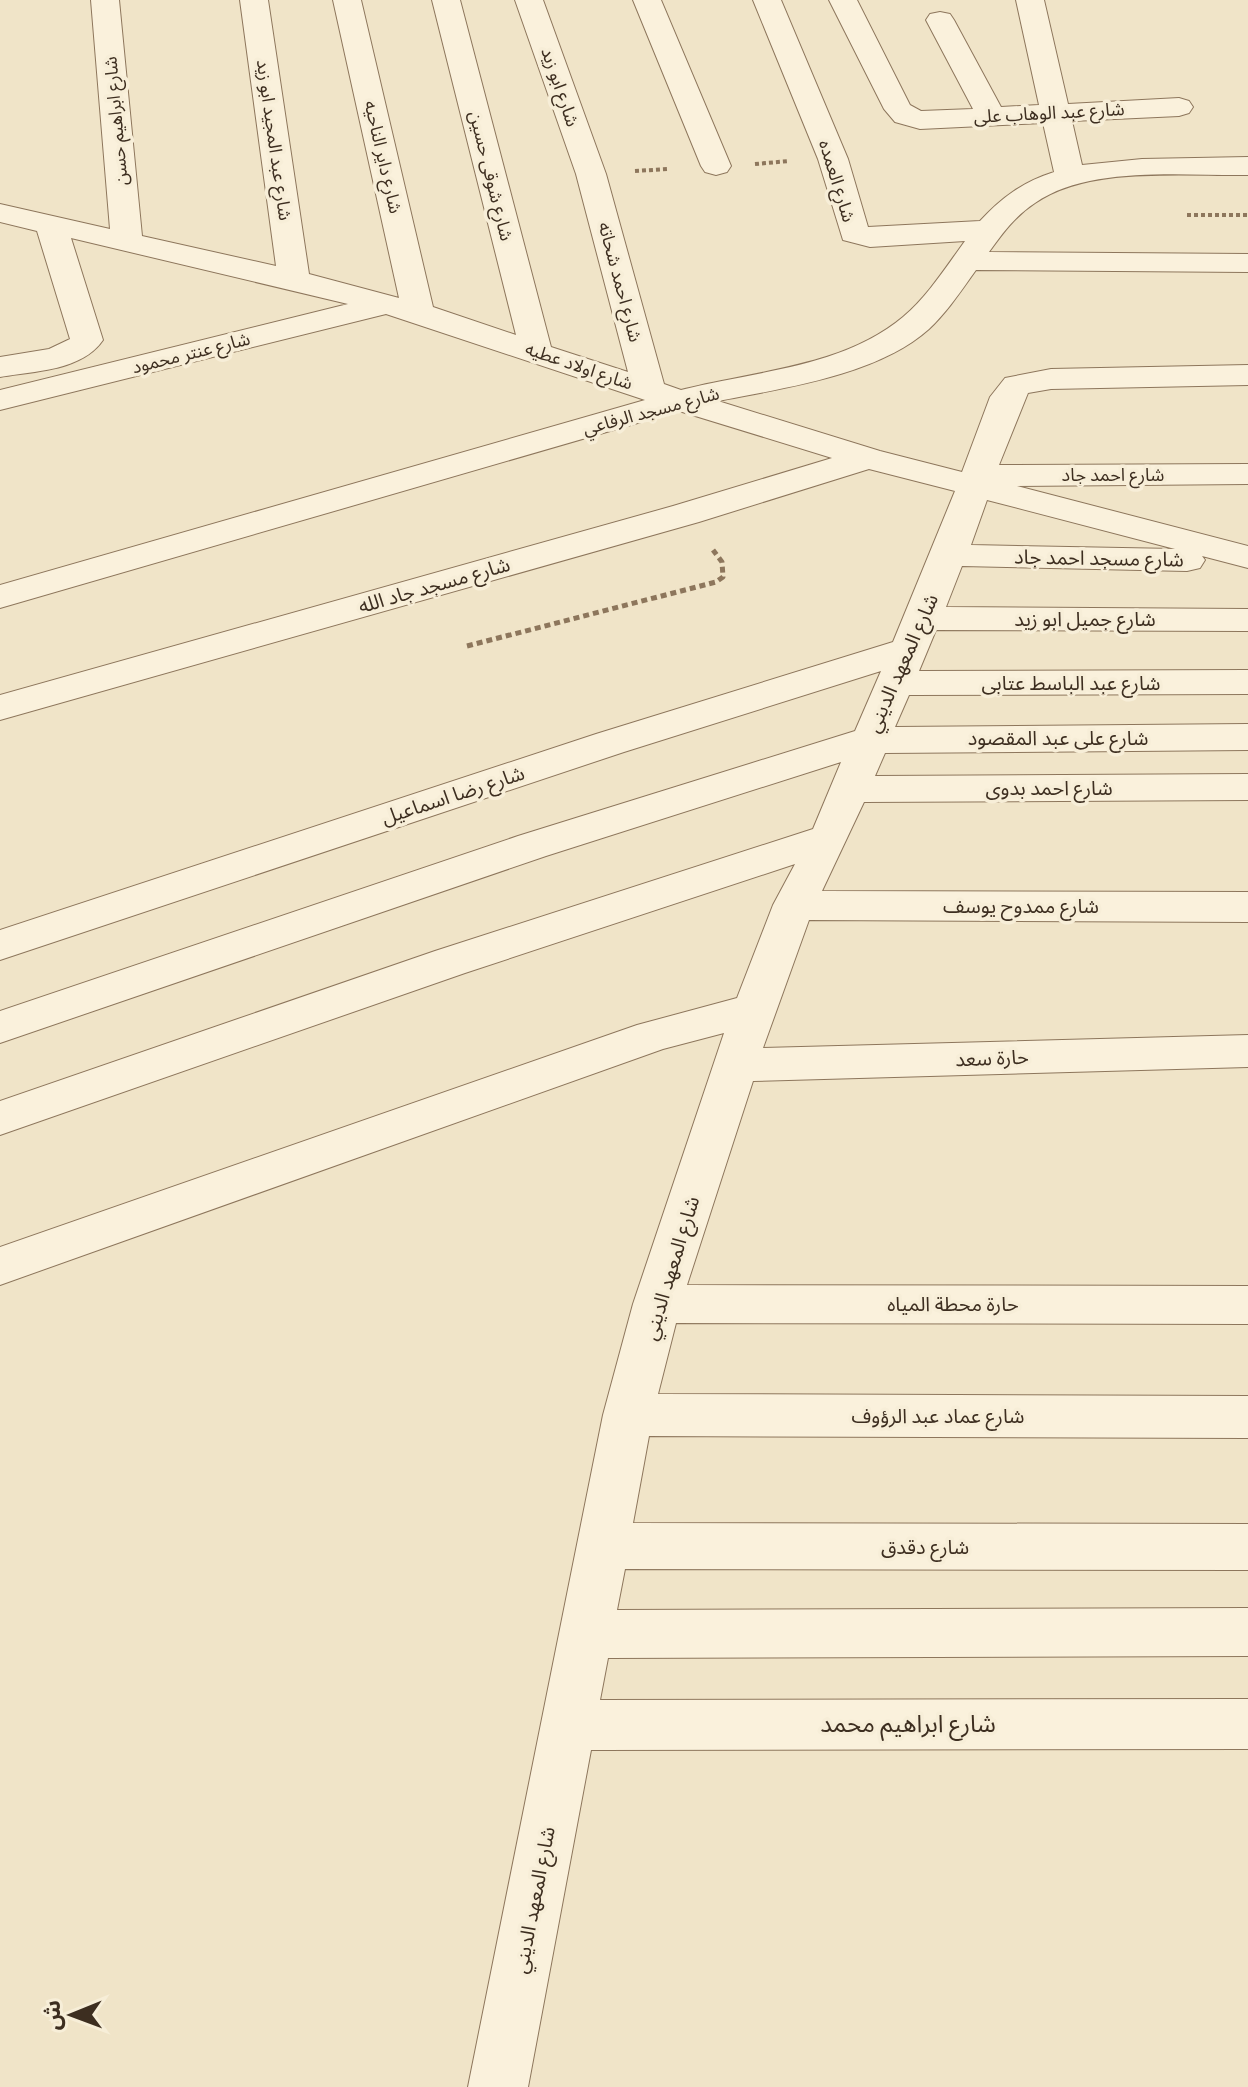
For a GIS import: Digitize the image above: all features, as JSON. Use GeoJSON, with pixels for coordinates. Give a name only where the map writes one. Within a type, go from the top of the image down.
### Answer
{"type":"FeatureCollection","features":[{"type":"Feature","properties":{"kind":"street","name":"شارع ابراهيم حسن"},"geometry":{"type":"LineString","coordinates":[[105,0],[127,241]]}},
{"type":"Feature","properties":{"kind":"street","name":"شارع عبد المجيد ابو زيد"},"geometry":{"type":"LineString","coordinates":[[254,0],[294,280]]}},
{"type":"Feature","properties":{"kind":"street","name":"شارع داير الناحيه"},"geometry":{"type":"LineString","coordinates":[[347,0],[418,313]]}},
{"type":"Feature","properties":{"kind":"street","name":"شارع شوقى حسين"},"geometry":{"type":"LineString","coordinates":[[446,0],[536,351]]}},
{"type":"Feature","properties":{"kind":"street","name":"شارع ابو زيد"},"geometry":{"type":"LineString","coordinates":[[529,0],[591,174]]}},
{"type":"Feature","properties":{"kind":"street"},"geometry":{"type":"LineString","coordinates":[[647,0],[716,166]]}},
{"type":"Feature","properties":{"kind":"street","name":"شارع العمده"},"geometry":{"type":"LineString","coordinates":[[767,0],[833,159],[854,233],[870,238],[992,230]]}},
{"type":"Feature","properties":{"kind":"street","name":"شارع عبد الوهاب على"},"geometry":{"type":"LineString","coordinates":[[843,0],[898,109],[905,116],[920,120],[1179,107]]}},
{"type":"Feature","properties":{"kind":"street"},"geometry":{"type":"LineString","coordinates":[[1030,0],[1070,176]]}},
{"type":"Feature","properties":{"kind":"street"},"geometry":{"type":"LineString","coordinates":[[940,20],[991,116]]}},
{"type":"Feature","properties":{"kind":"street","name":"شارع مسجد الرفاعي"},"geometry":{"type":"LineString","coordinates":[[0,597],[381,490],[664,395],[811,371],[868,350],[916,323],[1012,205],[1036,188],[1070,176],[1109,171],[1248,166]]}},
{"type":"Feature","properties":{"kind":"street","name":"شارع احمد شحاته"},"geometry":{"type":"LineString","coordinates":[[591,174],[664,395]]}},
{"type":"Feature","properties":{"kind":"street","name":"شارع اولاد عطيه"},"geometry":{"type":"LineString","coordinates":[[0,213],[294,280],[382,306],[418,313],[664,395],[868,458],[976,482],[1248,559]]}},
{"type":"Feature","properties":{"kind":"street"},"geometry":{"type":"LineString","coordinates":[[0,367],[70,353],[84,346],[87,340],[51,225]]}},
{"type":"Feature","properties":{"kind":"street"},"geometry":{"type":"LineString","coordinates":[[967,261],[1248,263]]}},
{"type":"Feature","properties":{"kind":"street","name":"شارع عنتر محمود"},"geometry":{"type":"LineString","coordinates":[[0,400],[382,306]]}},
{"type":"Feature","properties":{"kind":"street","name":"شارع المعهد الديني"},"geometry":{"type":"LineString","coordinates":[[498,2087],[628,1415],[657,1304],[754,1009],[794,905],[829,838],[949,555],[1007,397],[1017,385],[1051,379],[1248,375]]}},
{"type":"Feature","properties":{"kind":"street","name":"شارع مسجد جاد الله"},"geometry":{"type":"LineString","coordinates":[[0,708],[686,514],[868,458]]}},
{"type":"Feature","properties":{"kind":"street","name":"شارع احمد جاد"},"geometry":{"type":"LineString","coordinates":[[976,482],[1248,474]]}},
{"type":"Feature","properties":{"kind":"street","name":"شارع مسجد احمد جاد"},"geometry":{"type":"LineString","coordinates":[[949,555],[1248,559]]}},
{"type":"Feature","properties":{"kind":"street","name":"شارع جميل ابو زيد"},"geometry":{"type":"LineString","coordinates":[[908,650],[1248,620]]}},
{"type":"Feature","properties":{"kind":"street","name":"شارع عبد الباسط عتابى"},"geometry":{"type":"LineString","coordinates":[[908,650],[1248,682]]}},
{"type":"Feature","properties":{"kind":"street","name":"شارع رضا اسماعيل"},"geometry":{"type":"LineString","coordinates":[[0,945],[610,743],[908,650]]}},
{"type":"Feature","properties":{"kind":"street","name":"شارع على عبد المقصود"},"geometry":{"type":"LineString","coordinates":[[0,1027],[606,821],[869,740],[1248,737]]}},
{"type":"Feature","properties":{"kind":"street","name":"شارع احمد بدوى"},"geometry":{"type":"LineString","coordinates":[[850,789],[1248,787]]}},
{"type":"Feature","properties":{"kind":"street"},"geometry":{"type":"LineString","coordinates":[[0,1118],[450,962],[829,838]]}},
{"type":"Feature","properties":{"kind":"street","name":"شارع ممدوح يوسف"},"geometry":{"type":"LineString","coordinates":[[794,905],[1248,907]]}},
{"type":"Feature","properties":{"kind":"street"},"geometry":{"type":"LineString","coordinates":[[0,1266],[653,1036],[754,1009]]}},
{"type":"Feature","properties":{"kind":"street","name":"حارة سعد"},"geometry":{"type":"LineString","coordinates":[[735,1065],[1248,1051]]}},
{"type":"Feature","properties":{"kind":"street","name":"حارة محطة المياه"},"geometry":{"type":"LineString","coordinates":[[657,1304],[1248,1305]]}},
{"type":"Feature","properties":{"kind":"street","name":"شارع عماد عبد الرؤوف"},"geometry":{"type":"LineString","coordinates":[[628,1415],[1248,1417]]}},
{"type":"Feature","properties":{"kind":"street","name":"شارع دقدق"},"geometry":{"type":"LineString","coordinates":[[603,1546],[1248,1547]]}},
{"type":"Feature","properties":{"kind":"street"},"geometry":{"type":"LineString","coordinates":[[586,1634],[1248,1632]]}},
{"type":"Feature","properties":{"kind":"street","name":"شارع ابراهيم محمد"},"geometry":{"type":"LineString","coordinates":[[567,1725],[1248,1724]]}},
{"type":"Feature","properties":{"kind":"path"},"geometry":{"type":"LineString","coordinates":[[1187,215],[1248,215]]}},
{"type":"Feature","properties":{"kind":"path"},"geometry":{"type":"LineString","coordinates":[[467,646],[716,582],[723,577],[722,562],[686,514]]}}]}
